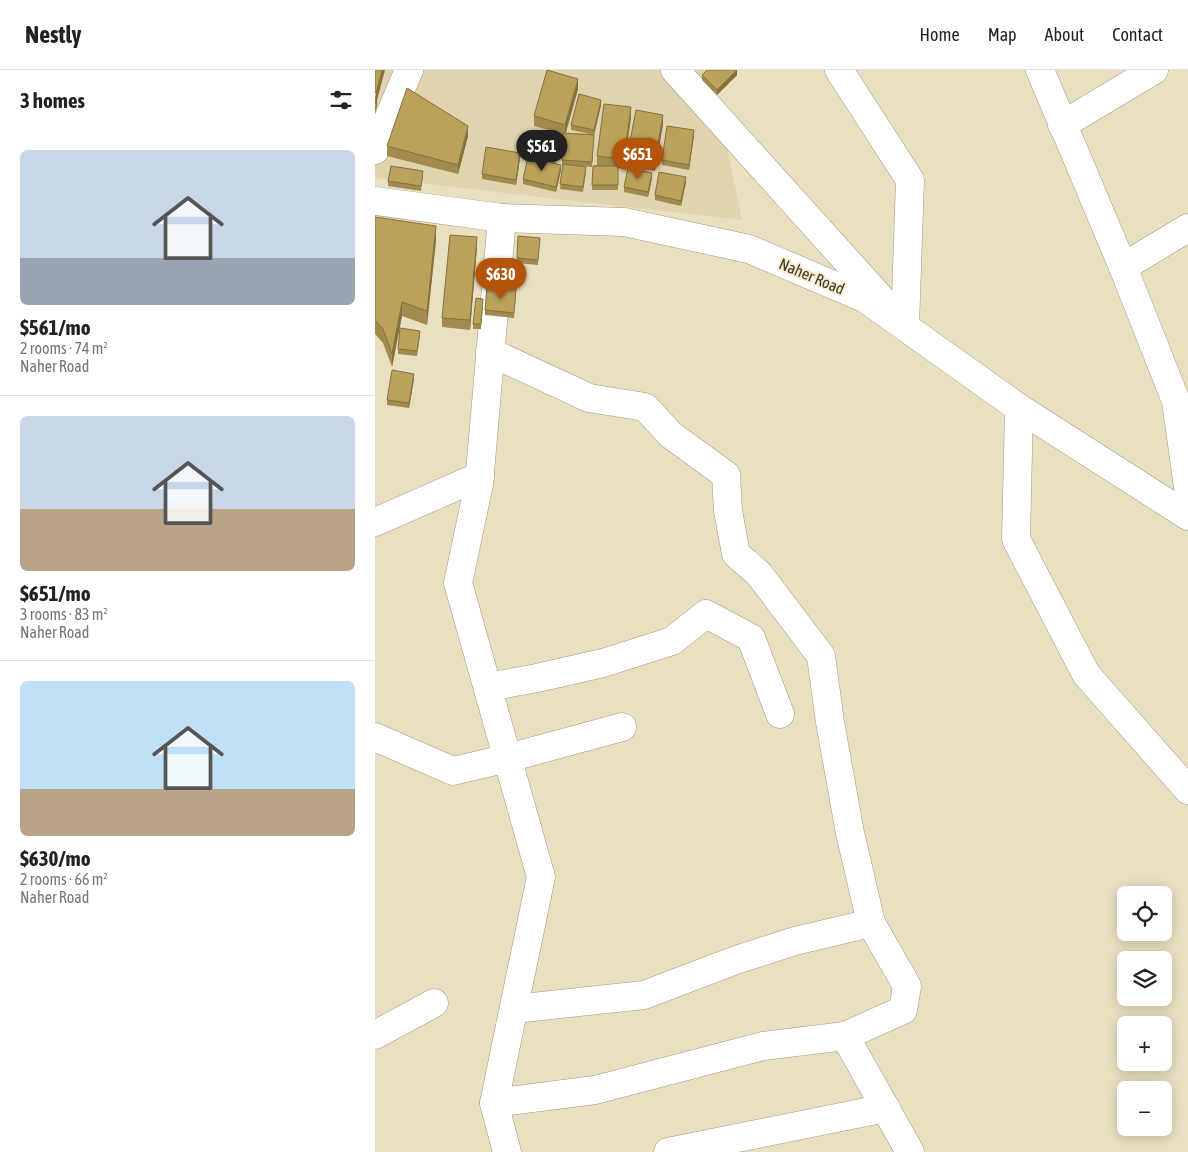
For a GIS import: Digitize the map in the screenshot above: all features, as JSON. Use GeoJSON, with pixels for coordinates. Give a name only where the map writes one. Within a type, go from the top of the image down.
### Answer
{"type":"FeatureCollection","features":[{"type":"Feature","properties":{"kind":"street"},"geometry":{"type":"LineString","coordinates":[[375,150],[409,70]]}},
{"type":"Feature","properties":{"kind":"street"},"geometry":{"type":"LineString","coordinates":[[675,70],[905,326]]}},
{"type":"Feature","properties":{"kind":"street"},"geometry":{"type":"LineString","coordinates":[[839,70],[910,180],[905,326]]}},
{"type":"Feature","properties":{"kind":"street"},"geometry":{"type":"LineString","coordinates":[[1040,70],[1123,268],[1176,401],[1188,487]]}},
{"type":"Feature","properties":{"kind":"street"},"geometry":{"type":"LineString","coordinates":[[1062,125],[1154,70]]}},
{"type":"Feature","properties":{"kind":"street","name":"Naher Road"},"geometry":{"type":"LineString","coordinates":[[375,201],[502,218],[624,222],[749,250],[866,299],[1019,408],[1188,516]]}},
{"type":"Feature","properties":{"kind":"street"},"geometry":{"type":"LineString","coordinates":[[502,218],[480,476],[458,583],[541,876],[494,1103],[507,1152]]}},
{"type":"Feature","properties":{"kind":"street"},"geometry":{"type":"LineString","coordinates":[[1123,268],[1188,228]]}},
{"type":"Feature","properties":{"kind":"street"},"geometry":{"type":"LineString","coordinates":[[491,352],[589,398],[645,406],[671,435],[726,475],[728,512],[736,554],[759,574],[821,656],[830,722],[848,824],[871,923],[907,986],[903,1010],[845,1036],[763,1046],[595,1090],[494,1103]]}},
{"type":"Feature","properties":{"kind":"street"},"geometry":{"type":"LineString","coordinates":[[1019,408],[1017,539],[1086,674],[1188,790]]}},
{"type":"Feature","properties":{"kind":"street"},"geometry":{"type":"LineString","coordinates":[[375,522],[480,476]]}},
{"type":"Feature","properties":{"kind":"street"},"geometry":{"type":"LineString","coordinates":[[488,687],[537,678],[603,662],[672,641],[706,614],[751,638],[781,714]]}},
{"type":"Feature","properties":{"kind":"street"},"geometry":{"type":"LineString","coordinates":[[375,737],[453,771],[508,758],[622,726]]}},
{"type":"Feature","properties":{"kind":"street"},"geometry":{"type":"LineString","coordinates":[[514,1009],[644,995],[736,960],[795,941],[871,923]]}},
{"type":"Feature","properties":{"kind":"street"},"geometry":{"type":"LineString","coordinates":[[375,1035],[434,1003]]}},
{"type":"Feature","properties":{"kind":"street"},"geometry":{"type":"LineString","coordinates":[[845,1036],[910,1152]]}},
{"type":"Feature","properties":{"kind":"street"},"geometry":{"type":"LineString","coordinates":[[667,1152],[886,1108]]}},
{"type":"Feature","properties":{"kind":"shaded area"},"geometry":{"type":"Polygon","coordinates":[[[375,70],[711,70],[742,220],[375,178],[375,70]]]}},
{"type":"Feature","properties":{"kind":"building"},"geometry":{"type":"Polygon","coordinates":[[[375,70],[382,70],[376,93],[375,93],[375,70]]]}},
{"type":"Feature","properties":{"kind":"building"},"geometry":{"type":"Polygon","coordinates":[[[547,70],[578,79],[565,125],[534,116],[547,70]]]}},
{"type":"Feature","properties":{"kind":"building"},"geometry":{"type":"Polygon","coordinates":[[[707,70],[737,70],[717,90],[702,75],[707,70]]]}},
{"type":"Feature","properties":{"kind":"building"},"geometry":{"type":"Polygon","coordinates":[[[407,88],[468,126],[458,165],[387,146],[407,88]]]}},
{"type":"Feature","properties":{"kind":"building"},"geometry":{"type":"Polygon","coordinates":[[[579,94],[601,100],[594,130],[571,125],[579,94]]]}},
{"type":"Feature","properties":{"kind":"building"},"geometry":{"type":"Polygon","coordinates":[[[604,104],[631,107],[624,159],[597,156],[604,104]]]}},
{"type":"Feature","properties":{"kind":"building"},"geometry":{"type":"Polygon","coordinates":[[[636,110],[663,115],[655,161],[627,156],[636,110]]]}},
{"type":"Feature","properties":{"kind":"building"},"geometry":{"type":"Polygon","coordinates":[[[667,126],[694,130],[689,165],[662,160],[667,126]]]}},
{"type":"Feature","properties":{"kind":"building"},"geometry":{"type":"Polygon","coordinates":[[[534,131],[559,134],[555,158],[531,154],[534,131]]]}},
{"type":"Feature","properties":{"kind":"building"},"geometry":{"type":"Polygon","coordinates":[[[563,133],[594,135],[592,162],[562,160],[563,133]]]}},
{"type":"Feature","properties":{"kind":"building"},"geometry":{"type":"Polygon","coordinates":[[[486,147],[520,153],[516,180],[482,174],[486,147]]]}},
{"type":"Feature","properties":{"kind":"building"},"geometry":{"type":"Polygon","coordinates":[[[528,157],[561,165],[556,187],[523,179],[528,157]]]}},
{"type":"Feature","properties":{"kind":"building"},"geometry":{"type":"Polygon","coordinates":[[[563,164],[586,167],[583,187],[560,184],[563,164]]]}},
{"type":"Feature","properties":{"kind":"building"},"geometry":{"type":"Polygon","coordinates":[[[391,166],[423,171],[421,186],[388,181],[391,166]]]}},
{"type":"Feature","properties":{"kind":"building"},"geometry":{"type":"Polygon","coordinates":[[[593,166],[618,166],[618,185],[592,185],[593,166]]]}},
{"type":"Feature","properties":{"kind":"building"},"geometry":{"type":"Polygon","coordinates":[[[628,168],[652,173],[648,192],[624,187],[628,168]]]}},
{"type":"Feature","properties":{"kind":"building"},"geometry":{"type":"Polygon","coordinates":[[[659,172],[686,177],[681,201],[655,195],[659,172]]]}},
{"type":"Feature","properties":{"kind":"building"},"geometry":{"type":"Polygon","coordinates":[[[375,217],[436,226],[427,311],[402,302],[392,354],[383,329],[375,320],[375,217]]]}},
{"type":"Feature","properties":{"kind":"building"},"geometry":{"type":"Polygon","coordinates":[[[450,235],[477,237],[470,320],[442,318],[450,235]]]}},
{"type":"Feature","properties":{"kind":"building"},"geometry":{"type":"Polygon","coordinates":[[[518,236],[540,238],[538,260],[517,258],[518,236]]]}},
{"type":"Feature","properties":{"kind":"building"},"geometry":{"type":"Polygon","coordinates":[[[487,286],[516,289],[514,313],[485,310],[487,286]]]}},
{"type":"Feature","properties":{"kind":"building"},"geometry":{"type":"Polygon","coordinates":[[[476,298],[483,299],[481,324],[473,324],[476,298]]]}},
{"type":"Feature","properties":{"kind":"building"},"geometry":{"type":"Polygon","coordinates":[[[400,328],[420,331],[417,351],[398,349],[400,328]]]}},
{"type":"Feature","properties":{"kind":"building"},"geometry":{"type":"Polygon","coordinates":[[[392,370],[414,374],[409,403],[387,400],[392,370]]]}}]}
